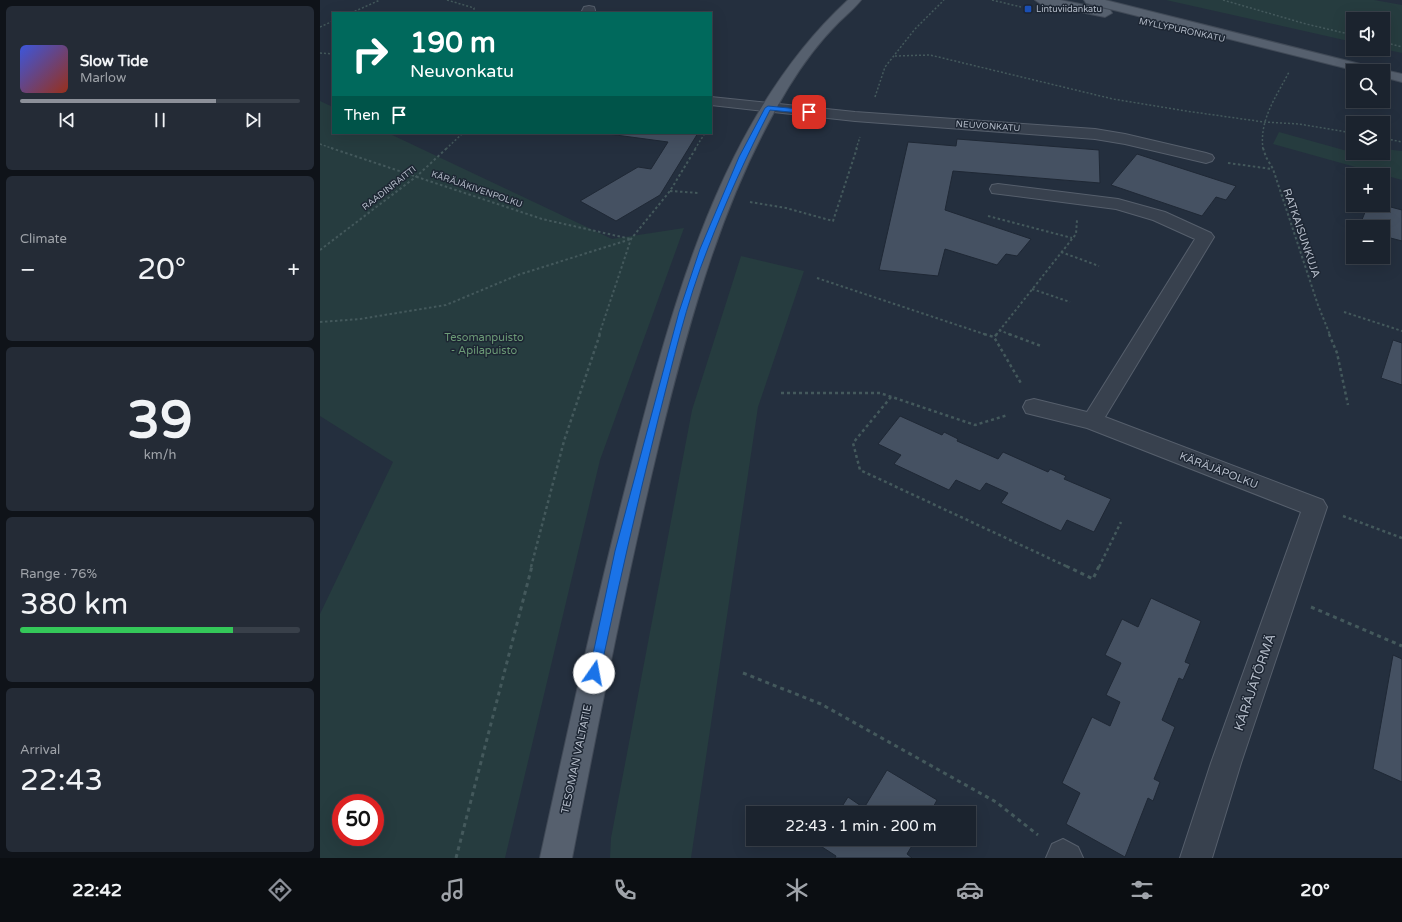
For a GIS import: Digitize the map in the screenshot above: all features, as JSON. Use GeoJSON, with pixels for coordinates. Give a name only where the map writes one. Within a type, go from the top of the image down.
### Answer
{"type":"FeatureCollection","features":[{"type":"Feature","properties":{"kind":"main road","name":"TESOMAN VALTATIE"},"geometry":{"type":"LineString","coordinates":[[556,858],[620,551],[674,342],[704,249],[743,157],[768,108],[814,40],[856,0]]}},
{"type":"Feature","properties":{"kind":"main road","name":"MYLLYPURONKATU"},"geometry":{"type":"LineString","coordinates":[[1041,0],[1324,59]]}},
{"type":"Feature","properties":{"kind":"main road","name":"MYLLYPURONKATU"},"geometry":{"type":"LineString","coordinates":[[1090,0],[1346,64]]}},
{"type":"Feature","properties":{"kind":"main road"},"geometry":{"type":"LineString","coordinates":[[1390,75],[1402,78]]}},
{"type":"Feature","properties":{"kind":"street","name":"NEUVONKATU"},"geometry":{"type":"LineString","coordinates":[[712,101],[768,108],[1095,134],[1125,139],[1206,158]]}},
{"type":"Feature","properties":{"kind":"street"},"geometry":{"type":"LineString","coordinates":[[998,189],[1118,204],[1152,214],[1205,237],[1092,421]]}},
{"type":"Feature","properties":{"kind":"street","name":"KÄRÄJÄPOLKU"},"geometry":{"type":"LineString","coordinates":[[1034,407],[1092,421],[1315,507]]}},
{"type":"Feature","properties":{"kind":"street","name":"KÄRÄJÄTÖRMÄ"},"geometry":{"type":"LineString","coordinates":[[1196,858],[1226,764],[1315,507]]}},
{"type":"Feature","properties":{"kind":"path"},"geometry":{"type":"LineString","coordinates":[[353,12],[380,0]]}},
{"type":"Feature","properties":{"kind":"path"},"geometry":{"type":"LineString","coordinates":[[447,0],[474,8],[474,12]]}},
{"type":"Feature","properties":{"kind":"path"},"geometry":{"type":"LineString","coordinates":[[1223,0],[1306,24],[1346,33]]}},
{"type":"Feature","properties":{"kind":"path"},"geometry":{"type":"LineString","coordinates":[[320,27],[332,21]]}},
{"type":"Feature","properties":{"kind":"path"},"geometry":{"type":"LineString","coordinates":[[1390,44],[1402,47]]}},
{"type":"Feature","properties":{"kind":"path"},"geometry":{"type":"LineString","coordinates":[[320,53],[332,54]]}},
{"type":"Feature","properties":{"kind":"path"},"geometry":{"type":"LineString","coordinates":[[895,56],[930,55],[1113,99],[1264,122],[1299,124],[1346,133]]}},
{"type":"Feature","properties":{"kind":"path","name":"RATKAISUNKUJA"},"geometry":{"type":"LineString","coordinates":[[1290,70],[1264,122],[1262,131],[1263,150],[1272,169],[1326,326],[1337,353],[1348,405]]}},
{"type":"Feature","properties":{"kind":"path","name":"RAADINRAITTI"},"geometry":{"type":"LineString","coordinates":[[320,250],[417,176],[462,134]]}},
{"type":"Feature","properties":{"kind":"path"},"geometry":{"type":"LineString","coordinates":[[456,858],[564,441],[631,239],[670,191],[704,134]]}},
{"type":"Feature","properties":{"kind":"path"},"geometry":{"type":"LineString","coordinates":[[1390,139],[1402,142]]}},
{"type":"Feature","properties":{"kind":"path","name":"KÄRÄJÄKIVENPOLKU"},"geometry":{"type":"LineString","coordinates":[[320,144],[542,219],[631,239]]}},
{"type":"Feature","properties":{"kind":"path"},"geometry":{"type":"LineString","coordinates":[[1206,158],[1239,165],[1272,169]]}},
{"type":"Feature","properties":{"kind":"path"},"geometry":{"type":"LineString","coordinates":[[994,337],[1076,234],[1078,198]]}},
{"type":"Feature","properties":{"kind":"path"},"geometry":{"type":"LineString","coordinates":[[988,216],[1072,238]]}},
{"type":"Feature","properties":{"kind":"path"},"geometry":{"type":"LineString","coordinates":[[320,322],[360,319],[446,305],[518,276],[631,239]]}},
{"type":"Feature","properties":{"kind":"path"},"geometry":{"type":"LineString","coordinates":[[1061,252],[1099,266]]}},
{"type":"Feature","properties":{"kind":"path"},"geometry":{"type":"LineString","coordinates":[[781,393],[880,393],[975,425],[1034,407],[994,337],[817,278]]}},
{"type":"Feature","properties":{"kind":"path"},"geometry":{"type":"LineString","coordinates":[[1032,289],[1070,302]]}},
{"type":"Feature","properties":{"kind":"path"},"geometry":{"type":"LineString","coordinates":[[1344,312],[1402,331]]}},
{"type":"Feature","properties":{"kind":"path"},"geometry":{"type":"LineString","coordinates":[[999,330],[1041,346]]}},
{"type":"Feature","properties":{"kind":"path"},"geometry":{"type":"LineString","coordinates":[[891,397],[854,444],[860,470],[1093,580],[1121,522]]}},
{"type":"Feature","properties":{"kind":"path"},"geometry":{"type":"LineString","coordinates":[[1315,507],[1402,538]]}},
{"type":"Feature","properties":{"kind":"path"},"geometry":{"type":"LineString","coordinates":[[1284,596],[1402,646]]}},
{"type":"Feature","properties":{"kind":"path"},"geometry":{"type":"LineString","coordinates":[[744,673],[821,704],[996,802],[1064,857]]}},
{"type":"Feature","properties":{"kind":"green space"},"geometry":{"type":"Polygon","coordinates":[[[1166,0],[1374,0],[1402,5],[1402,53],[1390,50],[1390,12],[1346,12],[1346,40],[1166,0]]]}},
{"type":"Feature","properties":{"kind":"green space","name":"Tesomanpuisto - Apilapuisto"},"geometry":{"type":"Polygon","coordinates":[[[320,101],[332,107],[332,134],[390,134],[612,239],[684,228],[600,460],[505,858],[320,858],[320,614],[393,462],[320,416],[320,101]]]}},
{"type":"Feature","properties":{"kind":"green space"},"geometry":{"type":"Polygon","coordinates":[[[1279,132],[1346,151],[1346,160],[1390,160],[1390,150],[1402,151],[1402,180],[1390,177],[1390,168],[1359,168],[1273,144],[1279,132]]]}},
{"type":"Feature","properties":{"kind":"green space"},"geometry":{"type":"Polygon","coordinates":[[[741,256],[804,271],[758,407],[691,858],[610,858],[611,838],[692,410],[741,256]]]}},
{"type":"Feature","properties":{"kind":"building"},"geometry":{"type":"Polygon","coordinates":[[[608,134],[697,134],[660,195],[616,221],[580,201],[638,167],[651,169],[668,142],[608,134]]]}},
{"type":"Feature","properties":{"kind":"building"},"geometry":{"type":"Polygon","coordinates":[[[957,139],[1099,150],[1100,183],[953,171],[945,210],[1031,239],[1017,256],[1006,254],[997,265],[945,249],[938,276],[879,270],[908,142],[956,146],[957,139]]]}},
{"type":"Feature","properties":{"kind":"building"},"geometry":{"type":"Polygon","coordinates":[[[1137,154],[1236,186],[1226,200],[1216,197],[1202,216],[1111,185],[1137,154]]]}},
{"type":"Feature","properties":{"kind":"building"},"geometry":{"type":"Polygon","coordinates":[[[1390,207],[1402,210],[1402,241],[1390,238],[1390,220],[1362,220],[1365,212],[1390,212],[1390,207]]]}},
{"type":"Feature","properties":{"kind":"building"},"geometry":{"type":"Polygon","coordinates":[[[1393,340],[1402,343],[1402,385],[1381,378],[1393,340]]]}},
{"type":"Feature","properties":{"kind":"building"},"geometry":{"type":"Polygon","coordinates":[[[900,416],[942,435],[944,432],[958,439],[957,441],[998,459],[1003,452],[1048,472],[1050,469],[1066,476],[1064,479],[1111,499],[1094,532],[1067,520],[1061,531],[1001,503],[1008,493],[986,483],[980,491],[956,480],[949,490],[894,464],[901,455],[878,444],[900,416]]]}},
{"type":"Feature","properties":{"kind":"building"},"geometry":{"type":"Polygon","coordinates":[[[1151,598],[1201,621],[1185,662],[1190,664],[1183,680],[1179,678],[1162,720],[1175,727],[1154,779],[1160,782],[1153,801],[1148,798],[1125,857],[1066,824],[1080,793],[1062,783],[1092,717],[1110,726],[1120,702],[1106,695],[1121,663],[1105,655],[1122,619],[1138,627],[1151,598]]]}},
{"type":"Feature","properties":{"kind":"building"},"geometry":{"type":"Polygon","coordinates":[[[1393,655],[1402,659],[1402,782],[1373,769],[1393,655]]]}},
{"type":"Feature","properties":{"kind":"building"},"geometry":{"type":"Polygon","coordinates":[[[887,770],[937,800],[934,806],[865,806],[887,770]]]}},
{"type":"Feature","properties":{"kind":"building"},"geometry":{"type":"Polygon","coordinates":[[[848,797],[861,806],[842,806],[848,797]]]}},
{"type":"Feature","properties":{"kind":"building"},"geometry":{"type":"Polygon","coordinates":[[[821,846],[912,846],[907,854],[912,858],[835,858],[836,856],[821,846]]]}},
{"type":"Feature","properties":{"kind":"place","name":"Lintuviidankatu"},"geometry":{"type":"Point","coordinates":[1028,9]}},
{"type":"Feature","properties":{"kind":"route"},"geometry":{"type":"LineString","coordinates":[[594,673],[620,551],[661,391],[683,312],[704,249],[743,157],[768,108],[809,112]]}}]}
